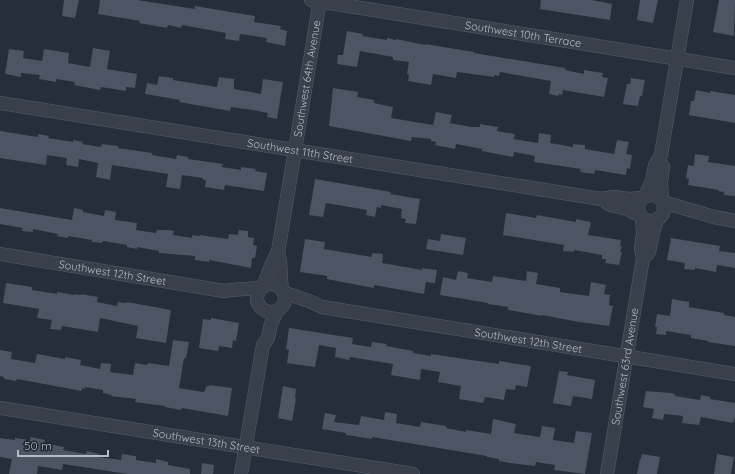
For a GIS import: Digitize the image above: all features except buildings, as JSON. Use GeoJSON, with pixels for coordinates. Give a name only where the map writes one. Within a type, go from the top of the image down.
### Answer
{"type":"FeatureCollection","features":[{"type":"Feature","properties":{"kind":"street","name":"Southwest 10th Terrace"},"geometry":{"type":"LineString","coordinates":[[317,0],[735,68]]}},
{"type":"Feature","properties":{"kind":"street","name":"Southwest 64th Avenue"},"geometry":{"type":"LineString","coordinates":[[262,288],[269,274],[273,260],[278,252],[317,0]]}},
{"type":"Feature","properties":{"kind":"street"},"geometry":{"type":"LineString","coordinates":[[659,219],[664,210],[661,183],[663,166],[661,155],[687,0]]}},
{"type":"Feature","properties":{"kind":"street","name":"Southwest 11th Street"},"geometry":{"type":"LineString","coordinates":[[0,103],[601,198],[614,197],[629,199],[644,197]]}},
{"type":"Feature","properties":{"kind":"street"},"geometry":{"type":"LineString","coordinates":[[661,155],[655,165],[652,181],[644,197],[640,200],[638,207],[640,216],[649,222],[677,215],[697,219],[714,218]]}},
{"type":"Feature","properties":{"kind":"street"},"geometry":{"type":"LineString","coordinates":[[644,197],[654,195],[663,201],[714,218],[735,221]]}},
{"type":"Feature","properties":{"kind":"street","name":"Southwest 11th Street"},"geometry":{"type":"LineString","coordinates":[[601,198],[611,205],[627,209],[640,216]]}},
{"type":"Feature","properties":{"kind":"street","name":"Southwest 63rd Avenue"},"geometry":{"type":"LineString","coordinates":[[607,474],[643,258],[640,250],[643,234],[640,216]]}},
{"type":"Feature","properties":{"kind":"street","name":"Southwest 63rd Avenue"},"geometry":{"type":"LineString","coordinates":[[643,258],[649,252],[653,233],[659,219]]}},
{"type":"Feature","properties":{"kind":"street","name":"Southwest 64th Avenue"},"geometry":{"type":"LineString","coordinates":[[278,252],[281,261],[280,275],[283,291]]}},
{"type":"Feature","properties":{"kind":"street","name":"Southwest 12th Street"},"geometry":{"type":"LineString","coordinates":[[0,254],[224,291],[262,288]]}},
{"type":"Feature","properties":{"kind":"street"},"geometry":{"type":"LineString","coordinates":[[241,474],[264,345],[268,338],[271,324],[285,300],[283,291],[273,284],[262,288],[257,295],[262,323],[260,336],[264,345]]}},
{"type":"Feature","properties":{"kind":"street","name":"Southwest 12th Street"},"geometry":{"type":"LineString","coordinates":[[224,291],[259,306]]}},
{"type":"Feature","properties":{"kind":"street","name":"Southwest 12th Street"},"geometry":{"type":"LineString","coordinates":[[283,291],[296,297],[312,301],[322,307]]}},
{"type":"Feature","properties":{"kind":"street"},"geometry":{"type":"LineString","coordinates":[[259,306],[268,312],[278,310]]}},
{"type":"Feature","properties":{"kind":"street","name":"Southwest 12th Street"},"geometry":{"type":"LineString","coordinates":[[278,310],[295,306],[311,309],[322,307],[735,374]]}},
{"type":"Feature","properties":{"kind":"street","name":"Southwest 13th Street"},"geometry":{"type":"LineString","coordinates":[[0,408],[413,474]]}}]}
